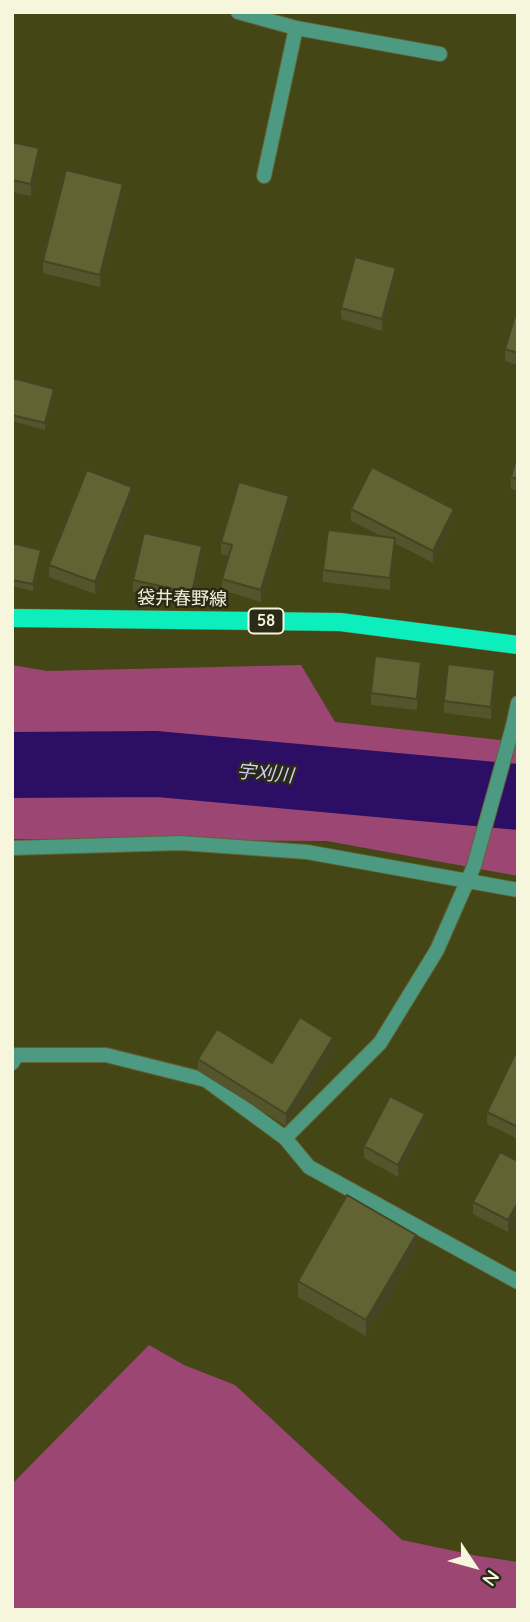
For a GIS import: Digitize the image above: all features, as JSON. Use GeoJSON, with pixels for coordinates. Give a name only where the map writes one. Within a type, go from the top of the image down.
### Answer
{"type":"FeatureCollection","features":[{"type":"Feature","properties":{"kind":"main road","name":"袋井春野線"},"geometry":{"type":"LineString","coordinates":[[12,618],[340,622],[518,645]]}},
{"type":"Feature","properties":{"kind":"street"},"geometry":{"type":"LineString","coordinates":[[238,12],[296,28],[440,54]]}},
{"type":"Feature","properties":{"kind":"street"},"geometry":{"type":"LineString","coordinates":[[264,176],[296,28]]}},
{"type":"Feature","properties":{"kind":"street"},"geometry":{"type":"LineString","coordinates":[[285,1138],[380,1043],[437,950],[471,873],[516,727],[518,703]]}},
{"type":"Feature","properties":{"kind":"street"},"geometry":{"type":"LineString","coordinates":[[12,848],[194,844],[307,852],[471,873],[518,890]]}},
{"type":"Feature","properties":{"kind":"street"},"geometry":{"type":"LineString","coordinates":[[12,1063],[17,1055],[106,1055],[206,1080],[285,1138],[309,1167],[518,1282]]}},
{"type":"Feature","properties":{"kind":"shaded area"},"geometry":{"type":"Polygon","coordinates":[[[12,665],[47,671],[301,665],[335,722],[518,742],[518,876],[327,841],[12,839],[12,665]]]}},
{"type":"Feature","properties":{"kind":"shaded area"},"geometry":{"type":"Polygon","coordinates":[[[149,1345],[184,1365],[235,1385],[402,1540],[518,1562],[518,1610],[12,1610],[12,1484],[149,1345]]]}},
{"type":"Feature","properties":{"kind":"building"},"geometry":{"type":"Polygon","coordinates":[[[12,142],[39,148],[31,184],[12,180],[12,142]]]}},
{"type":"Feature","properties":{"kind":"building"},"geometry":{"type":"Polygon","coordinates":[[[66,170],[123,184],[100,275],[43,261],[66,170]]]}},
{"type":"Feature","properties":{"kind":"building"},"geometry":{"type":"Polygon","coordinates":[[[355,257],[396,268],[382,319],[341,308],[355,257]]]}},
{"type":"Feature","properties":{"kind":"building"},"geometry":{"type":"Polygon","coordinates":[[[518,306],[518,353],[505,349],[518,306]]]}},
{"type":"Feature","properties":{"kind":"building"},"geometry":{"type":"Polygon","coordinates":[[[13,378],[54,389],[45,423],[12,415],[13,378]]]}},
{"type":"Feature","properties":{"kind":"building"},"geometry":{"type":"Polygon","coordinates":[[[518,452],[518,479],[511,477],[518,452]]]}},
{"type":"Feature","properties":{"kind":"building"},"geometry":{"type":"Polygon","coordinates":[[[372,467],[454,509],[433,551],[351,509],[372,467]]]}},
{"type":"Feature","properties":{"kind":"building"},"geometry":{"type":"Polygon","coordinates":[[[87,470],[132,487],[95,582],[49,565],[87,470]]]}},
{"type":"Feature","properties":{"kind":"building"},"geometry":{"type":"Polygon","coordinates":[[[239,482],[289,496],[261,590],[222,579],[232,545],[221,542],[239,482]]]}},
{"type":"Feature","properties":{"kind":"building"},"geometry":{"type":"Polygon","coordinates":[[[328,530],[395,538],[390,578],[323,570],[328,530]]]}},
{"type":"Feature","properties":{"kind":"building"},"geometry":{"type":"Polygon","coordinates":[[[144,533],[202,546],[192,593],[133,580],[144,533]]]}},
{"type":"Feature","properties":{"kind":"building"},"geometry":{"type":"Polygon","coordinates":[[[12,543],[41,550],[33,584],[12,580],[12,543]]]}},
{"type":"Feature","properties":{"kind":"building"},"geometry":{"type":"Polygon","coordinates":[[[375,656],[421,662],[417,699],[371,693],[375,656]]]}},
{"type":"Feature","properties":{"kind":"building"},"geometry":{"type":"Polygon","coordinates":[[[448,664],[495,670],[491,707],[444,701],[448,664]]]}},
{"type":"Feature","properties":{"kind":"building"},"geometry":{"type":"Polygon","coordinates":[[[300,1017],[333,1038],[286,1114],[198,1059],[217,1029],[272,1063],[300,1017]]]}},
{"type":"Feature","properties":{"kind":"building"},"geometry":{"type":"Polygon","coordinates":[[[518,1048],[518,1127],[487,1112],[518,1048]]]}},
{"type":"Feature","properties":{"kind":"building"},"geometry":{"type":"Polygon","coordinates":[[[390,1096],[425,1114],[398,1165],[364,1146],[390,1096]]]}},
{"type":"Feature","properties":{"kind":"building"},"geometry":{"type":"Polygon","coordinates":[[[500,1152],[518,1161],[518,1202],[508,1220],[473,1202],[500,1152]]]}},
{"type":"Feature","properties":{"kind":"building"},"geometry":{"type":"Polygon","coordinates":[[[347,1195],[416,1235],[366,1320],[298,1281],[347,1195]]]}},
{"type":"Feature","properties":{"kind":"waterway","name":"宇刈川"},"geometry":{"type":"LineString","coordinates":[[12,765],[157,764],[518,797]]}}]}
